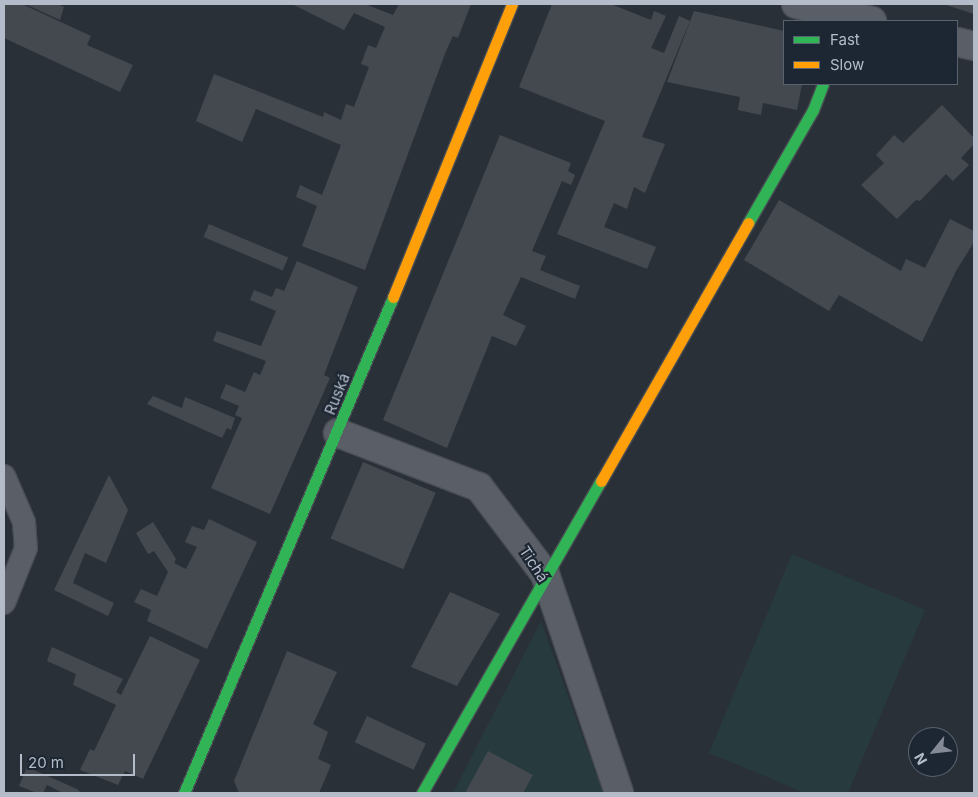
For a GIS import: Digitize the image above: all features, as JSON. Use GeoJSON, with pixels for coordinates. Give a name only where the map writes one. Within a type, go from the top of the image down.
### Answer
{"type":"FeatureCollection","features":[{"type":"Feature","properties":{"kind":"main road","name":"Ruská"},"geometry":{"type":"LineString","coordinates":[[184,793],[338,433],[512,4]]}},
{"type":"Feature","properties":{"kind":"main road"},"geometry":{"type":"LineString","coordinates":[[422,793],[545,574],[813,110],[823,85]]}},
{"type":"Feature","properties":{"kind":"street"},"geometry":{"type":"LineString","coordinates":[[796,4],[856,15]]}},
{"type":"Feature","properties":{"kind":"street"},"geometry":{"type":"LineString","coordinates":[[958,42],[974,46]]}},
{"type":"Feature","properties":{"kind":"street","name":"Tichá"},"geometry":{"type":"LineString","coordinates":[[338,433],[479,487],[545,574],[619,793]]}},
{"type":"Feature","properties":{"kind":"lane"},"geometry":{"type":"LineString","coordinates":[[4,476],[24,522],[26,548],[4,603]]}},
{"type":"Feature","properties":{"kind":"green space"},"geometry":{"type":"Polygon","coordinates":[[[792,554],[925,610],[848,793],[805,793],[709,753],[792,554]]]}},
{"type":"Feature","properties":{"kind":"green space"},"geometry":{"type":"Polygon","coordinates":[[[541,621],[603,793],[453,793],[541,621]]]}},
{"type":"Feature","properties":{"kind":"building"},"geometry":{"type":"Polygon","coordinates":[[[4,4],[22,4],[91,36],[87,45],[133,65],[120,92],[4,38],[4,4]]]}},
{"type":"Feature","properties":{"kind":"building"},"geometry":{"type":"Polygon","coordinates":[[[25,4],[58,4],[64,7],[60,20],[25,4]]]}},
{"type":"Feature","properties":{"kind":"building"},"geometry":{"type":"Polygon","coordinates":[[[292,4],[365,4],[393,15],[399,4],[471,4],[458,38],[453,36],[446,51],[365,270],[302,246],[317,206],[296,197],[300,185],[322,195],[341,145],[256,109],[242,142],[196,121],[214,74],[323,117],[324,112],[341,120],[346,104],[354,107],[369,67],[361,64],[368,45],[376,48],[385,27],[354,13],[344,30],[292,4]]]}},
{"type":"Feature","properties":{"kind":"building"},"geometry":{"type":"Polygon","coordinates":[[[552,4],[611,4],[651,20],[654,11],[666,16],[651,48],[664,53],[679,16],[690,21],[642,137],[665,144],[645,193],[634,187],[627,209],[614,203],[604,227],[656,247],[647,269],[557,234],[605,121],[519,87],[552,4]]]}},
{"type":"Feature","properties":{"kind":"building"},"geometry":{"type":"Polygon","coordinates":[[[943,4],[974,4],[974,14],[943,4]]]}},
{"type":"Feature","properties":{"kind":"building"},"geometry":{"type":"Polygon","coordinates":[[[694,11],[783,31],[783,85],[802,85],[797,110],[763,103],[761,115],[738,110],[740,97],[667,82],[694,11]]]}},
{"type":"Feature","properties":{"kind":"building"},"geometry":{"type":"Polygon","coordinates":[[[942,105],[974,138],[974,144],[961,158],[969,165],[953,181],[946,174],[920,201],[916,200],[897,219],[861,185],[884,163],[876,155],[894,135],[903,143],[942,105]]]}},
{"type":"Feature","properties":{"kind":"building"},"geometry":{"type":"Polygon","coordinates":[[[500,135],[571,163],[568,171],[575,175],[571,185],[562,181],[532,251],[546,256],[540,270],[580,286],[575,299],[521,277],[503,315],[526,326],[516,346],[492,336],[447,448],[383,420],[500,135]]]}},
{"type":"Feature","properties":{"kind":"building"},"geometry":{"type":"Polygon","coordinates":[[[779,200],[901,271],[906,259],[925,268],[950,219],[974,231],[974,242],[956,271],[922,342],[839,295],[829,311],[744,260],[779,200]]]}},
{"type":"Feature","properties":{"kind":"building"},"geometry":{"type":"Polygon","coordinates":[[[209,224],[288,258],[283,270],[204,237],[209,224]]]}},
{"type":"Feature","properties":{"kind":"building"},"geometry":{"type":"Polygon","coordinates":[[[297,261],[358,287],[324,375],[330,378],[270,514],[211,488],[242,418],[235,415],[239,406],[220,398],[226,384],[245,392],[254,372],[260,375],[266,361],[213,341],[217,331],[261,346],[276,311],[250,300],[254,290],[272,297],[276,288],[284,291],[297,261]]]}},
{"type":"Feature","properties":{"kind":"building"},"geometry":{"type":"Polygon","coordinates":[[[153,396],[182,408],[185,397],[235,418],[231,430],[227,428],[222,438],[147,404],[153,396]]]}},
{"type":"Feature","properties":{"kind":"building"},"geometry":{"type":"Polygon","coordinates":[[[363,462],[436,493],[403,569],[331,538],[363,462]]]}},
{"type":"Feature","properties":{"kind":"building"},"geometry":{"type":"Polygon","coordinates":[[[109,475],[128,510],[106,563],[85,553],[73,583],[114,603],[108,616],[54,590],[109,475]]]}},
{"type":"Feature","properties":{"kind":"building"},"geometry":{"type":"Polygon","coordinates":[[[209,519],[257,542],[207,649],[147,621],[151,610],[134,602],[141,589],[157,596],[168,572],[154,551],[148,554],[136,533],[153,522],[176,559],[174,563],[186,569],[197,547],[185,542],[192,526],[204,530],[209,519]]]}},
{"type":"Feature","properties":{"kind":"building"},"geometry":{"type":"Polygon","coordinates":[[[450,592],[500,614],[457,686],[411,667],[450,592]]]}},
{"type":"Feature","properties":{"kind":"building"},"geometry":{"type":"Polygon","coordinates":[[[150,636],[200,660],[143,779],[125,771],[118,785],[80,770],[90,749],[94,751],[116,705],[73,685],[76,674],[47,661],[52,647],[123,679],[116,692],[121,695],[150,636]]]}},
{"type":"Feature","properties":{"kind":"building"},"geometry":{"type":"Polygon","coordinates":[[[287,651],[337,672],[313,724],[328,732],[318,759],[331,765],[319,793],[239,793],[234,781],[287,651]]]}},
{"type":"Feature","properties":{"kind":"building"},"geometry":{"type":"Polygon","coordinates":[[[367,716],[426,743],[414,770],[355,742],[367,716]]]}},
{"type":"Feature","properties":{"kind":"building"},"geometry":{"type":"Polygon","coordinates":[[[488,751],[533,775],[523,793],[465,793],[488,751]]]}},
{"type":"Feature","properties":{"kind":"building"},"geometry":{"type":"Polygon","coordinates":[[[27,767],[77,789],[81,793],[63,793],[47,785],[43,793],[37,793],[19,786],[27,767]]]}},
{"type":"Feature","properties":{"kind":"traffic: fast"},"geometry":{"type":"LineString","coordinates":[[748,223],[813,110],[823,85]]}},
{"type":"Feature","properties":{"kind":"traffic: fast"},"geometry":{"type":"LineString","coordinates":[[184,793],[393,297]]}},
{"type":"Feature","properties":{"kind":"traffic: fast"},"geometry":{"type":"LineString","coordinates":[[422,793],[601,481]]}},
{"type":"Feature","properties":{"kind":"traffic: slow"},"geometry":{"type":"LineString","coordinates":[[393,297],[512,4]]}},
{"type":"Feature","properties":{"kind":"traffic: slow"},"geometry":{"type":"LineString","coordinates":[[601,481],[748,223]]}}]}
